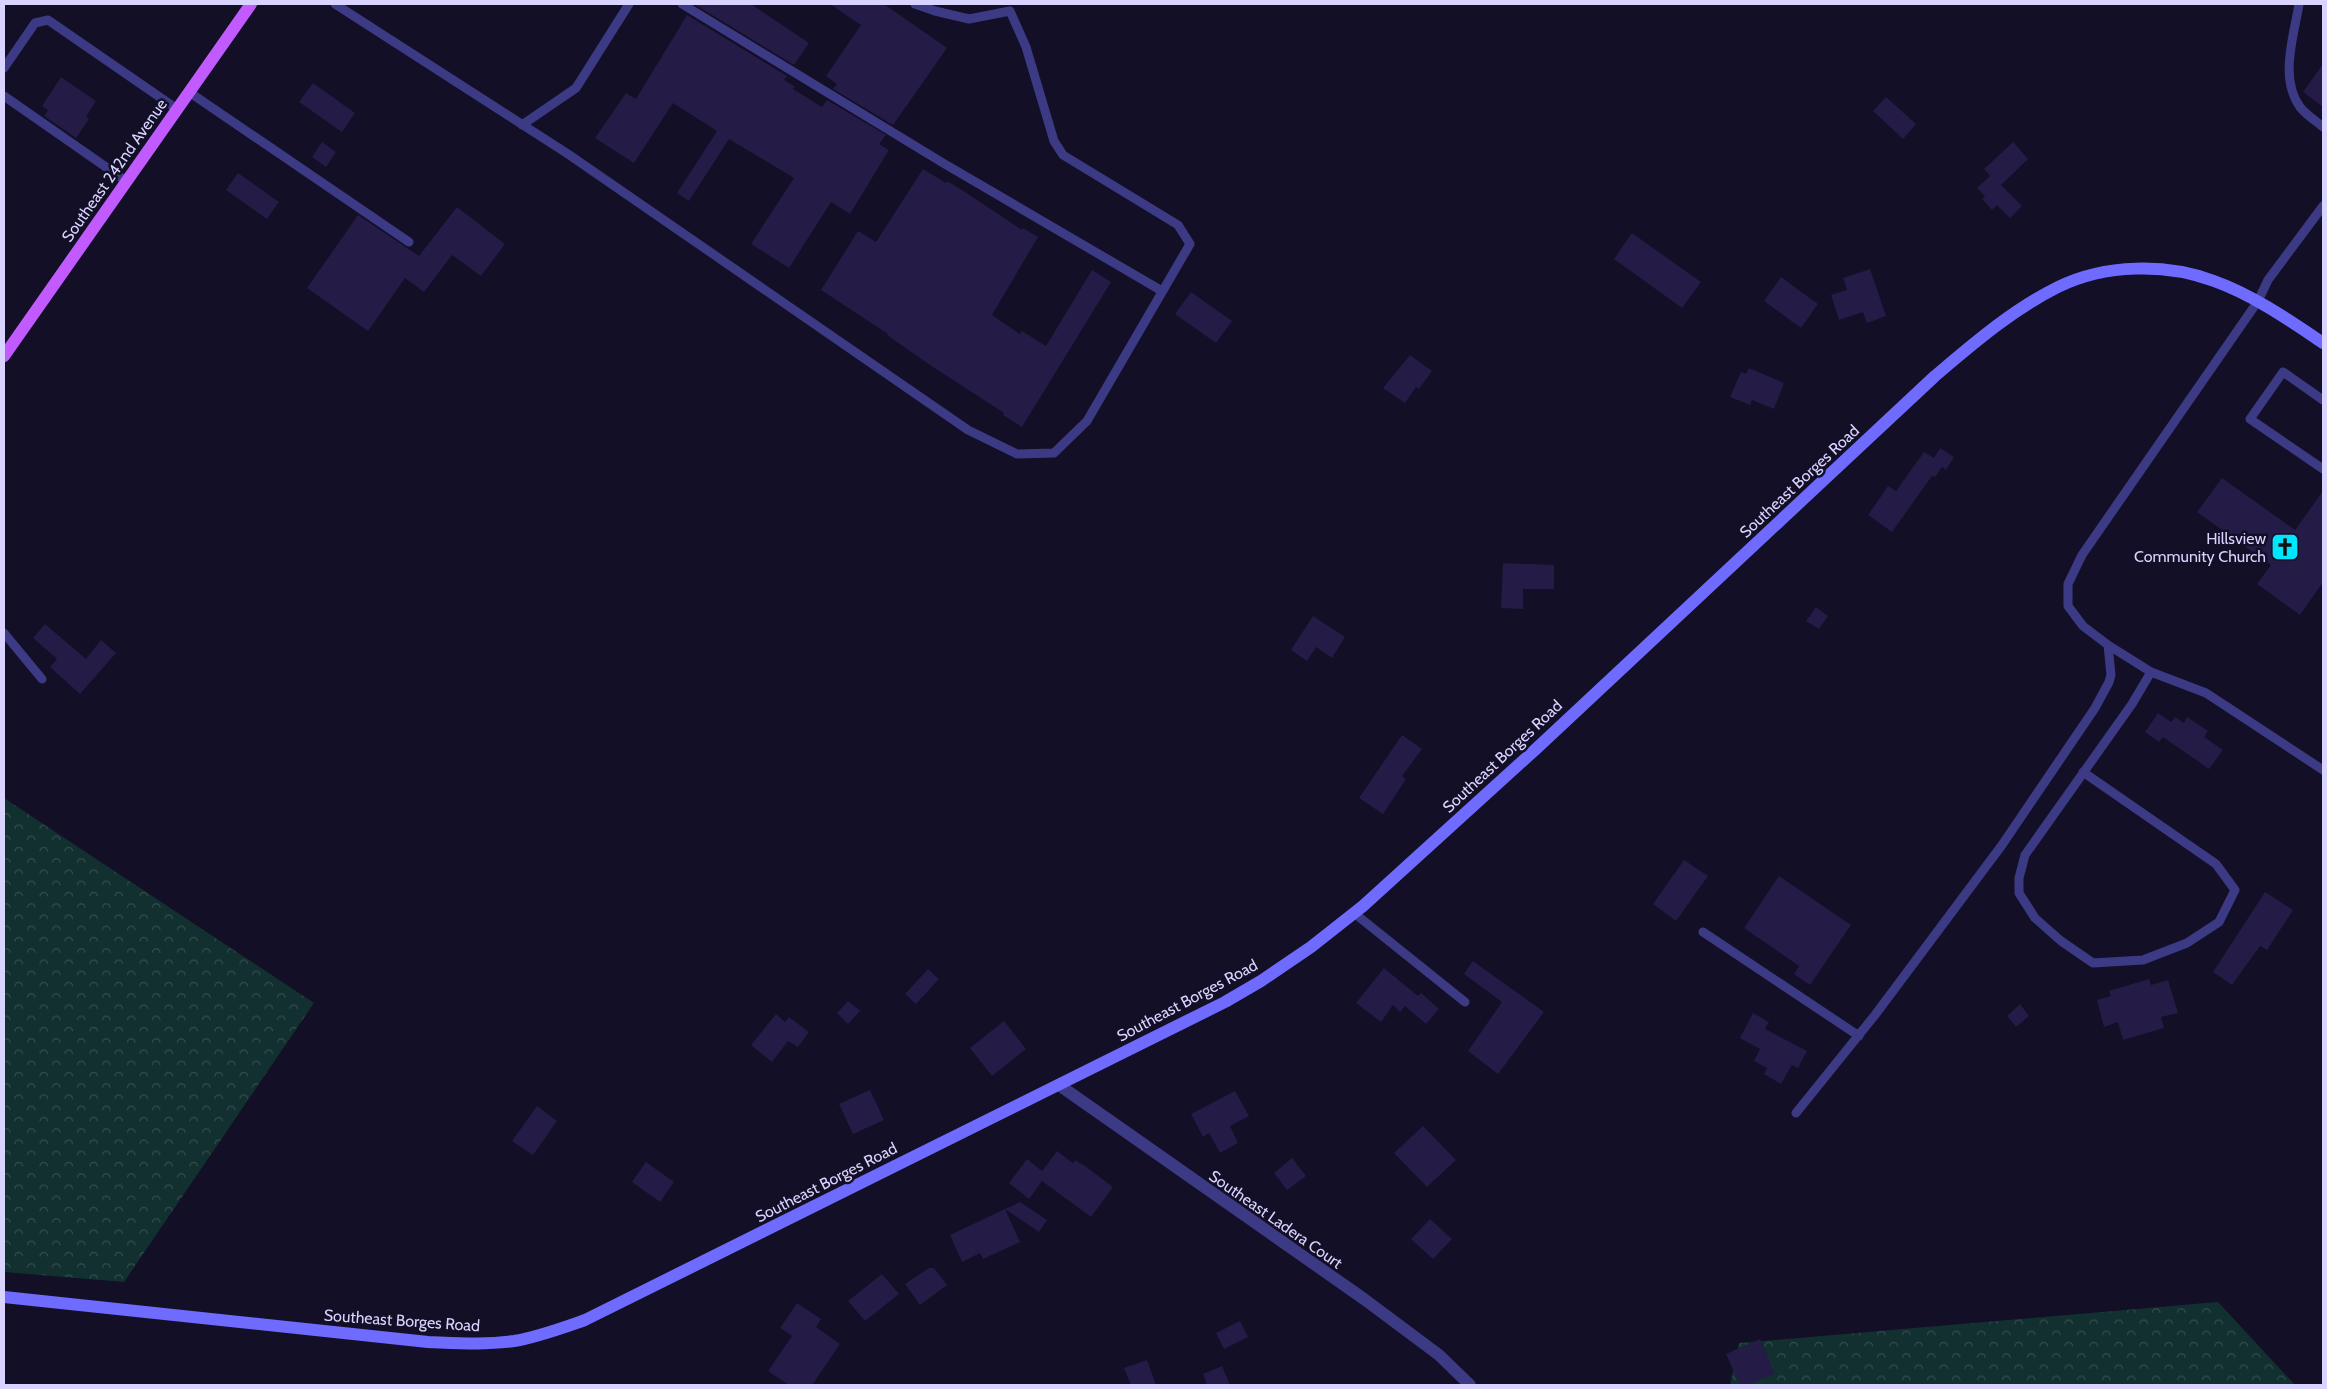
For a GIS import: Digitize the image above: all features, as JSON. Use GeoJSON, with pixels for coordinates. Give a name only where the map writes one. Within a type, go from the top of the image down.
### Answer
{"type":"FeatureCollection","features":[{"type":"Feature","properties":{"kind":"main road","name":"Southeast 242nd Avenue"},"geometry":{"type":"LineString","coordinates":[[4,356],[251,4]]}},
{"type":"Feature","properties":{"kind":"street","name":"Southeast Borges Road"},"geometry":{"type":"LineString","coordinates":[[4,1297],[428,1342],[478,1344],[534,1337],[585,1320],[1239,994],[1311,947],[1354,913],[1537,748],[1935,376],[1985,334],[2020,308],[2059,286],[2113,270],[2148,268],[2182,272],[2214,281],[2258,301],[2323,342]]}},
{"type":"Feature","properties":{"kind":"street","name":"Southeast Ladera Court"},"geometry":{"type":"LineString","coordinates":[[1059,1085],[1371,1305],[1439,1355],[1470,1385]]}},
{"type":"Feature","properties":{"kind":"lane"},"geometry":{"type":"LineString","coordinates":[[335,4],[522,125],[968,430],[1017,454],[1054,452],[1087,421],[1190,244],[1178,225],[1063,155],[1054,141],[1026,46],[1010,11],[969,19],[915,4]]}},
{"type":"Feature","properties":{"kind":"lane"},"geometry":{"type":"LineString","coordinates":[[522,125],[576,88],[629,4]]}},
{"type":"Feature","properties":{"kind":"lane"},"geometry":{"type":"LineString","coordinates":[[682,4],[942,163],[1162,291]]}},
{"type":"Feature","properties":{"kind":"lane"},"geometry":{"type":"LineString","coordinates":[[2299,4],[2289,73],[2290,89],[2300,108],[2323,127]]}},
{"type":"Feature","properties":{"kind":"lane"},"geometry":{"type":"LineString","coordinates":[[4,68],[34,23],[48,20],[178,109]]}},
{"type":"Feature","properties":{"kind":"lane"},"geometry":{"type":"LineString","coordinates":[[189,92],[409,242]]}},
{"type":"Feature","properties":{"kind":"lane"},"geometry":{"type":"LineString","coordinates":[[4,96],[126,182]]}},
{"type":"Feature","properties":{"kind":"lane"},"geometry":{"type":"LineString","coordinates":[[2323,206],[2268,280],[2258,301],[2082,555],[2068,584],[2068,606],[2083,626],[2108,645],[2151,672],[2206,693],[2323,770]]}},
{"type":"Feature","properties":{"kind":"lane"},"geometry":{"type":"LineString","coordinates":[[2323,400],[2283,372],[2250,420],[2323,469]]}},
{"type":"Feature","properties":{"kind":"lane"},"geometry":{"type":"LineString","coordinates":[[4,633],[42,679]]}},
{"type":"Feature","properties":{"kind":"lane"},"geometry":{"type":"LineString","coordinates":[[1796,1113],[1858,1036],[2002,845],[2095,708],[2111,675],[2108,645]]}},
{"type":"Feature","properties":{"kind":"lane"},"geometry":{"type":"LineString","coordinates":[[2083,772],[2216,864],[2235,890],[2219,922],[2187,943],[2143,960],[2093,963],[2061,941],[2035,918],[2019,893],[2019,878],[2024,855],[2083,772],[2132,704],[2151,672]]}},
{"type":"Feature","properties":{"kind":"lane"},"geometry":{"type":"LineString","coordinates":[[1354,913],[1465,1002]]}},
{"type":"Feature","properties":{"kind":"lane"},"geometry":{"type":"LineString","coordinates":[[1703,932],[1858,1036]]}},
{"type":"Feature","properties":{"kind":"green space"},"geometry":{"type":"Polygon","coordinates":[[[4,798],[314,1003],[124,1282],[4,1272],[4,798]]]}},
{"type":"Feature","properties":{"kind":"green space"},"geometry":{"type":"Polygon","coordinates":[[[2218,1302],[2295,1385],[1730,1385],[1739,1343],[2218,1302]]]}},
{"type":"Feature","properties":{"kind":"building"},"geometry":{"type":"Polygon","coordinates":[[[694,4],[751,4],[809,43],[794,65],[694,4]]]}},
{"type":"Feature","properties":{"kind":"building"},"geometry":{"type":"Polygon","coordinates":[[[830,4],[884,4],[947,48],[893,125],[833,89],[837,84],[826,76],[861,25],[830,4]]]}},
{"type":"Feature","properties":{"kind":"building"},"geometry":{"type":"Polygon","coordinates":[[[687,15],[787,76],[784,80],[795,87],[793,89],[822,107],[827,100],[886,135],[879,144],[889,150],[850,214],[831,202],[789,268],[751,244],[794,178],[729,139],[689,201],[677,193],[717,131],[673,103],[634,163],[595,138],[626,93],[636,99],[687,15]]]}},
{"type":"Feature","properties":{"kind":"building"},"geometry":{"type":"Polygon","coordinates":[[[2323,64],[2323,107],[2303,92],[2323,64]]]}},
{"type":"Feature","properties":{"kind":"building"},"geometry":{"type":"Polygon","coordinates":[[[61,77],[96,101],[86,116],[89,119],[76,138],[44,116],[48,110],[42,106],[61,77]]]}},
{"type":"Feature","properties":{"kind":"building"},"geometry":{"type":"Polygon","coordinates":[[[313,83],[355,113],[342,132],[299,102],[313,83]]]}},
{"type":"Feature","properties":{"kind":"building"},"geometry":{"type":"Polygon","coordinates":[[[1886,97],[1916,124],[1903,139],[1873,111],[1886,97]]]}},
{"type":"Feature","properties":{"kind":"building"},"geometry":{"type":"Polygon","coordinates":[[[322,142],[336,152],[326,167],[312,157],[322,142]]]}},
{"type":"Feature","properties":{"kind":"building"},"geometry":{"type":"Polygon","coordinates":[[[2013,142],[2028,159],[2001,185],[2022,206],[2010,218],[1997,205],[1992,210],[1982,199],[1985,196],[1977,188],[1990,176],[1984,169],[2013,142]]]}},
{"type":"Feature","properties":{"kind":"building"},"geometry":{"type":"Polygon","coordinates":[[[923,169],[965,192],[1022,230],[1023,228],[1038,237],[992,315],[1020,334],[1022,331],[1046,346],[1092,270],[1111,282],[1022,427],[821,290],[858,231],[876,242],[923,169]]]}},
{"type":"Feature","properties":{"kind":"building"},"geometry":{"type":"Polygon","coordinates":[[[238,173],[279,202],[267,219],[226,190],[238,173]]]}},
{"type":"Feature","properties":{"kind":"building"},"geometry":{"type":"Polygon","coordinates":[[[457,207],[505,244],[481,276],[452,255],[424,292],[405,278],[368,331],[307,288],[358,215],[419,256],[457,207]]]}},
{"type":"Feature","properties":{"kind":"building"},"geometry":{"type":"Polygon","coordinates":[[[1632,233],[1701,282],[1682,308],[1614,259],[1632,233]]]}},
{"type":"Feature","properties":{"kind":"building"},"geometry":{"type":"Polygon","coordinates":[[[1870,269],[1886,316],[1867,323],[1863,312],[1839,320],[1831,295],[1847,290],[1843,278],[1870,269]]]}},
{"type":"Feature","properties":{"kind":"building"},"geometry":{"type":"Polygon","coordinates":[[[1781,277],[1818,304],[1801,328],[1764,301],[1781,277]]]}},
{"type":"Feature","properties":{"kind":"building"},"geometry":{"type":"Polygon","coordinates":[[[1191,292],[1232,321],[1216,343],[1175,314],[1191,292]]]}},
{"type":"Feature","properties":{"kind":"building"},"geometry":{"type":"Polygon","coordinates":[[[1410,355],[1432,371],[1419,389],[1416,387],[1405,403],[1383,388],[1410,355]]]}},
{"type":"Feature","properties":{"kind":"building"},"geometry":{"type":"Polygon","coordinates":[[[1749,368],[1784,383],[1774,409],[1752,400],[1750,405],[1730,397],[1741,372],[1746,374],[1749,368]]]}},
{"type":"Feature","properties":{"kind":"building"},"geometry":{"type":"Polygon","coordinates":[[[1940,448],[1954,457],[1946,470],[1942,467],[1935,477],[1932,476],[1892,532],[1868,515],[1888,486],[1896,491],[1924,452],[1934,458],[1940,448]]]}},
{"type":"Feature","properties":{"kind":"building","name":"Hillsview Community Church"},"geometry":{"type":"Polygon","coordinates":[[[2222,478],[2295,530],[2323,491],[2323,582],[2300,615],[2257,584],[2271,565],[2197,512],[2222,478]]]}},
{"type":"Feature","properties":{"kind":"building"},"geometry":{"type":"Polygon","coordinates":[[[1503,563],[1554,565],[1554,589],[1523,589],[1523,609],[1501,608],[1503,563]]]}},
{"type":"Feature","properties":{"kind":"building"},"geometry":{"type":"Polygon","coordinates":[[[1816,607],[1828,616],[1819,629],[1806,621],[1816,607]]]}},
{"type":"Feature","properties":{"kind":"building"},"geometry":{"type":"Polygon","coordinates":[[[1313,616],[1345,637],[1332,658],[1316,647],[1307,661],[1291,650],[1313,616]]]}},
{"type":"Feature","properties":{"kind":"building"},"geometry":{"type":"Polygon","coordinates":[[[45,624],[86,659],[101,640],[116,653],[80,694],[50,667],[57,659],[33,638],[45,624]]]}},
{"type":"Feature","properties":{"kind":"building"},"geometry":{"type":"Polygon","coordinates":[[[2158,713],[2171,722],[2175,717],[2184,723],[2187,717],[2208,731],[2204,737],[2223,750],[2209,769],[2163,737],[2159,742],[2145,732],[2158,713]]]}},
{"type":"Feature","properties":{"kind":"building"},"geometry":{"type":"Polygon","coordinates":[[[1402,735],[1422,749],[1402,776],[1406,779],[1383,814],[1359,798],[1402,735]]]}},
{"type":"Feature","properties":{"kind":"building"},"geometry":{"type":"Polygon","coordinates":[[[1684,860],[1708,876],[1676,921],[1653,904],[1684,860]]]}},
{"type":"Feature","properties":{"kind":"building"},"geometry":{"type":"Polygon","coordinates":[[[1779,876],[1851,925],[1810,985],[1794,974],[1799,966],[1744,928],[1779,876]]]}},
{"type":"Feature","properties":{"kind":"building"},"geometry":{"type":"Polygon","coordinates":[[[2265,892],[2293,910],[2267,950],[2260,946],[2232,985],[2213,972],[2265,892]]]}},
{"type":"Feature","properties":{"kind":"building"},"geometry":{"type":"Polygon","coordinates":[[[1473,961],[1544,1012],[1498,1074],[1468,1051],[1502,1002],[1464,974],[1473,961]]]}},
{"type":"Feature","properties":{"kind":"building"},"geometry":{"type":"Polygon","coordinates":[[[1384,968],[1418,996],[1421,993],[1439,1009],[1426,1024],[1405,1006],[1400,1012],[1393,1005],[1381,1022],[1356,1003],[1384,968]]]}},
{"type":"Feature","properties":{"kind":"building"},"geometry":{"type":"Polygon","coordinates":[[[928,969],[939,979],[916,1004],[905,994],[928,969]]]}},
{"type":"Feature","properties":{"kind":"building"},"geometry":{"type":"Polygon","coordinates":[[[2149,979],[2151,985],[2168,980],[2178,1013],[2161,1017],[2164,1028],[2123,1040],[2118,1022],[2104,1027],[2097,1000],[2111,996],[2109,991],[2149,979]]]}},
{"type":"Feature","properties":{"kind":"building"},"geometry":{"type":"Polygon","coordinates":[[[848,1001],[860,1011],[848,1024],[837,1013],[848,1001]]]}},
{"type":"Feature","properties":{"kind":"building"},"geometry":{"type":"Polygon","coordinates":[[[2020,1004],[2029,1016],[2016,1027],[2007,1016],[2020,1004]]]}},
{"type":"Feature","properties":{"kind":"building"},"geometry":{"type":"Polygon","coordinates":[[[1753,1013],[1769,1022],[1765,1029],[1807,1051],[1798,1068],[1792,1065],[1781,1084],[1764,1074],[1767,1068],[1754,1061],[1760,1049],[1740,1038],[1753,1013]]]}},
{"type":"Feature","properties":{"kind":"building"},"geometry":{"type":"Polygon","coordinates":[[[776,1014],[785,1022],[789,1017],[809,1032],[798,1047],[788,1041],[772,1062],[751,1045],[776,1014]]]}},
{"type":"Feature","properties":{"kind":"building"},"geometry":{"type":"Polygon","coordinates":[[[1004,1021],[1026,1049],[992,1076],[970,1048],[1004,1021]]]}},
{"type":"Feature","properties":{"kind":"building"},"geometry":{"type":"Polygon","coordinates":[[[870,1090],[884,1120],[853,1134],[839,1104],[870,1090]]]}},
{"type":"Feature","properties":{"kind":"building"},"geometry":{"type":"Polygon","coordinates":[[[1235,1091],[1249,1116],[1230,1126],[1238,1143],[1220,1153],[1209,1133],[1203,1137],[1191,1114],[1235,1091]]]}},
{"type":"Feature","properties":{"kind":"building"},"geometry":{"type":"Polygon","coordinates":[[[537,1106],[557,1121],[533,1155],[512,1141],[537,1106]]]}},
{"type":"Feature","properties":{"kind":"building"},"geometry":{"type":"Polygon","coordinates":[[[1423,1126],[1456,1160],[1427,1187],[1394,1153],[1423,1126]]]}},
{"type":"Feature","properties":{"kind":"building"},"geometry":{"type":"Polygon","coordinates":[[[1057,1151],[1073,1163],[1075,1160],[1085,1166],[1113,1187],[1091,1217],[1042,1181],[1029,1199],[1009,1183],[1027,1159],[1042,1171],[1057,1151]]]}},
{"type":"Feature","properties":{"kind":"building"},"geometry":{"type":"Polygon","coordinates":[[[1292,1158],[1306,1176],[1287,1190],[1274,1173],[1292,1158]]]}},
{"type":"Feature","properties":{"kind":"building"},"geometry":{"type":"Polygon","coordinates":[[[646,1162],[674,1182],[660,1202],[632,1182],[646,1162]]]}},
{"type":"Feature","properties":{"kind":"building"},"geometry":{"type":"Polygon","coordinates":[[[1020,1202],[1047,1220],[1039,1232],[1005,1209],[1020,1202]]]}},
{"type":"Feature","properties":{"kind":"building"},"geometry":{"type":"Polygon","coordinates":[[[1005,1209],[1020,1242],[983,1259],[980,1253],[962,1262],[950,1235],[1005,1209]]]}},
{"type":"Feature","properties":{"kind":"building"},"geometry":{"type":"Polygon","coordinates":[[[1430,1219],[1452,1239],[1433,1259],[1411,1239],[1430,1219]]]}},
{"type":"Feature","properties":{"kind":"building"},"geometry":{"type":"Polygon","coordinates":[[[929,1268],[934,1268],[947,1285],[920,1305],[905,1284],[929,1268]]]}},
{"type":"Feature","properties":{"kind":"building"},"geometry":{"type":"Polygon","coordinates":[[[882,1274],[899,1294],[865,1321],[848,1301],[882,1274]]]}},
{"type":"Feature","properties":{"kind":"building"},"geometry":{"type":"Polygon","coordinates":[[[797,1303],[821,1319],[816,1327],[840,1344],[812,1385],[789,1385],[768,1371],[792,1336],[780,1328],[797,1303]]]}},
{"type":"Feature","properties":{"kind":"building"},"geometry":{"type":"Polygon","coordinates":[[[1240,1321],[1248,1337],[1224,1349],[1216,1333],[1240,1321]]]}},
{"type":"Feature","properties":{"kind":"building"},"geometry":{"type":"Polygon","coordinates":[[[1760,1339],[1775,1373],[1749,1385],[1740,1385],[1726,1354],[1760,1339]]]}},
{"type":"Feature","properties":{"kind":"building"},"geometry":{"type":"Polygon","coordinates":[[[1147,1360],[1156,1385],[1131,1385],[1124,1368],[1147,1360]]]}},
{"type":"Feature","properties":{"kind":"building"},"geometry":{"type":"Polygon","coordinates":[[[1222,1366],[1230,1385],[1207,1385],[1203,1374],[1222,1366]]]}},
{"type":"Feature","properties":{"kind":"place","name":"Hillsview Community Church"},"geometry":{"type":"Point","coordinates":[2285,547]}}]}
